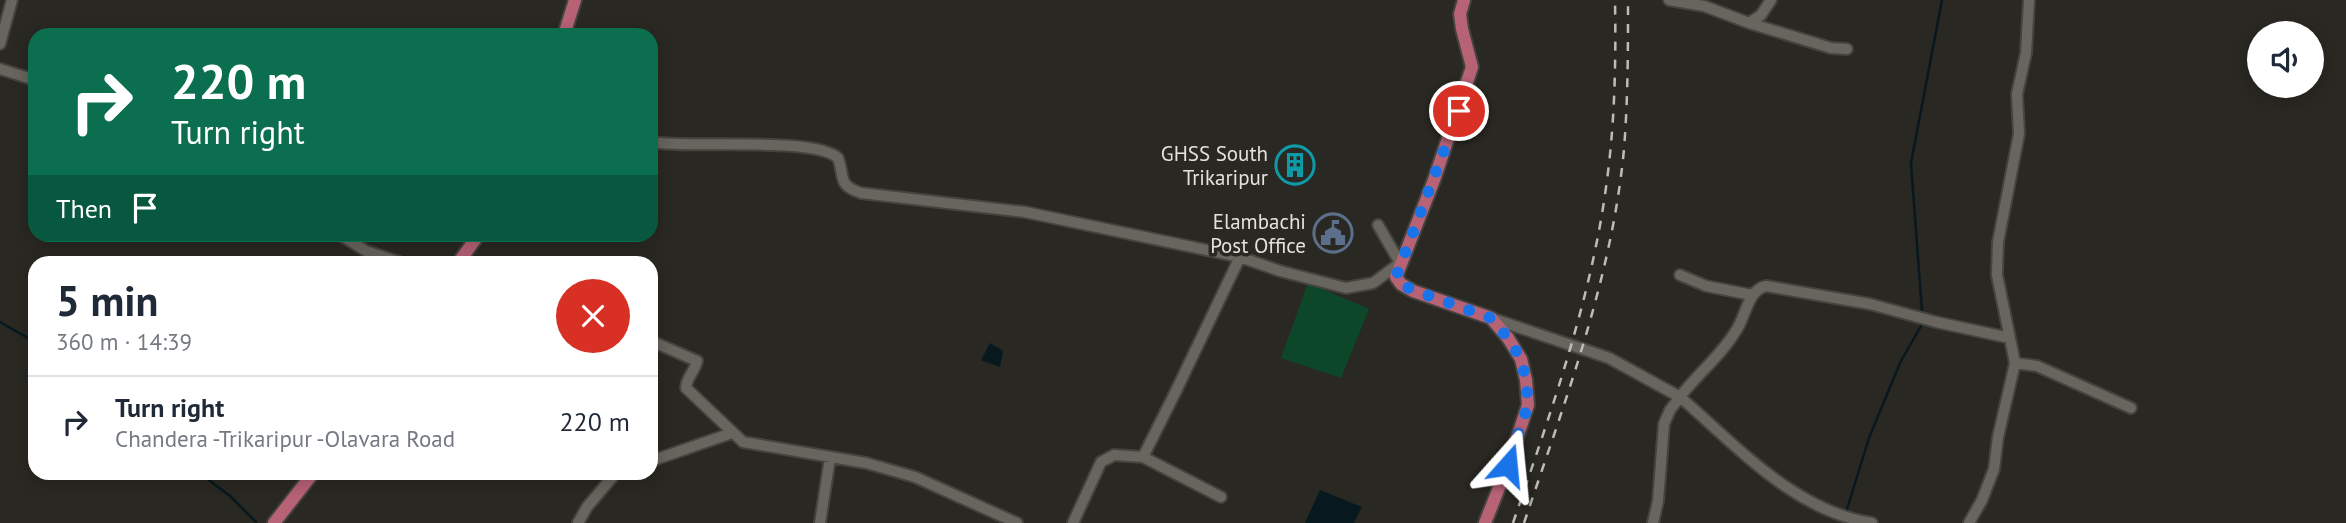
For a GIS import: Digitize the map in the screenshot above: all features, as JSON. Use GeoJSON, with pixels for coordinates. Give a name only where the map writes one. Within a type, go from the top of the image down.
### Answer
{"type":"FeatureCollection","features":[{"type":"Feature","properties":{"kind":"main road"},"geometry":{"type":"LineString","coordinates":[[566,28],[575,0]]}},
{"type":"Feature","properties":{"kind":"main road"},"geometry":{"type":"LineString","coordinates":[[1464,0],[1460,14],[1472,67],[1434,180],[1396,277],[1401,284],[1434,299],[1491,318],[1521,359],[1528,405],[1485,523]]}},
{"type":"Feature","properties":{"kind":"main road"},"geometry":{"type":"LineString","coordinates":[[274,523],[308,480]]}},
{"type":"Feature","properties":{"kind":"street"},"geometry":{"type":"LineString","coordinates":[[0,44],[12,0]]}},
{"type":"Feature","properties":{"kind":"street"},"geometry":{"type":"LineString","coordinates":[[1669,0],[1704,6],[1831,48],[1847,49]]}},
{"type":"Feature","properties":{"kind":"street"},"geometry":{"type":"LineString","coordinates":[[1749,23],[1761,15],[1771,0]]}},
{"type":"Feature","properties":{"kind":"street"},"geometry":{"type":"LineString","coordinates":[[1969,523],[1982,500],[1994,469],[1998,437],[2015,363],[1997,275],[1998,242],[2020,134],[2017,94],[2026,53],[2029,0]]}},
{"type":"Feature","properties":{"kind":"street"},"geometry":{"type":"LineString","coordinates":[[0,69],[28,77]]}},
{"type":"Feature","properties":{"kind":"street"},"geometry":{"type":"LineString","coordinates":[[658,143],[753,145],[825,151],[838,158],[842,180],[846,186],[861,194],[1025,212],[1240,257],[1280,271],[1346,288],[1373,283],[1400,263],[1378,225]]}},
{"type":"Feature","properties":{"kind":"street"},"geometry":{"type":"LineString","coordinates":[[352,242],[381,256]]}},
{"type":"Feature","properties":{"kind":"street"},"geometry":{"type":"LineString","coordinates":[[1143,457],[1240,257]]}},
{"type":"Feature","properties":{"kind":"street"},"geometry":{"type":"LineString","coordinates":[[1680,275],[1706,286],[1752,295]]}},
{"type":"Feature","properties":{"kind":"street"},"geometry":{"type":"LineString","coordinates":[[1653,523],[1658,501],[1664,425],[1680,397],[1737,331],[1752,295],[1758,288],[1766,286],[1870,304],[2010,338]]}},
{"type":"Feature","properties":{"kind":"street"},"geometry":{"type":"LineString","coordinates":[[1491,318],[1609,358],[1680,397],[1763,470],[1789,489],[1836,513],[1872,523]]}},
{"type":"Feature","properties":{"kind":"street"},"geometry":{"type":"LineString","coordinates":[[658,344],[696,361],[686,388],[743,442],[866,463],[915,477],[1017,523]]}},
{"type":"Feature","properties":{"kind":"street"},"geometry":{"type":"LineString","coordinates":[[2015,363],[2037,366],[2131,408]]}},
{"type":"Feature","properties":{"kind":"street"},"geometry":{"type":"LineString","coordinates":[[658,459],[732,433]]}},
{"type":"Feature","properties":{"kind":"street"},"geometry":{"type":"LineString","coordinates":[[1073,523],[1101,462],[1114,455],[1143,457],[1220,497]]}},
{"type":"Feature","properties":{"kind":"street"},"geometry":{"type":"LineString","coordinates":[[820,523],[830,458]]}},
{"type":"Feature","properties":{"kind":"street"},"geometry":{"type":"LineString","coordinates":[[578,523],[587,507],[610,480]]}},
{"type":"Feature","properties":{"kind":"green space"},"geometry":{"type":"Polygon","coordinates":[[[1308,283],[1369,309],[1341,378],[1281,358],[1308,283]]]}},
{"type":"Feature","properties":{"kind":"shaded area"},"geometry":{"type":"Polygon","coordinates":[[[990,343],[1003,351],[1000,367],[981,360],[990,343]]]}},
{"type":"Feature","properties":{"kind":"shaded area"},"geometry":{"type":"Polygon","coordinates":[[[1320,490],[1362,507],[1354,523],[1305,523],[1320,490]]]}},
{"type":"Feature","properties":{"kind":"waterway"},"geometry":{"type":"LineString","coordinates":[[1922,311],[1911,163],[1942,0]]}},
{"type":"Feature","properties":{"kind":"waterway"},"geometry":{"type":"LineString","coordinates":[[0,322],[28,338]]}},
{"type":"Feature","properties":{"kind":"waterway"},"geometry":{"type":"LineString","coordinates":[[1847,509],[1869,438],[1900,363],[1922,324]]}},
{"type":"Feature","properties":{"kind":"waterway"},"geometry":{"type":"LineString","coordinates":[[209,480],[230,496],[256,522]]}},
{"type":"Feature","properties":{"kind":"railway"},"geometry":{"type":"LineString","coordinates":[[1513,523],[1569,354],[1600,224],[1610,158],[1615,68],[1615,0]]}},
{"type":"Feature","properties":{"kind":"railway"},"geometry":{"type":"LineString","coordinates":[[1524,523],[1585,339],[1609,245],[1624,149],[1628,0]]}},
{"type":"Feature","properties":{"kind":"place","name":"GHSS South Trikaripur"},"geometry":{"type":"Point","coordinates":[1295,165]}},
{"type":"Feature","properties":{"kind":"place","name":"Elambachi Post Office"},"geometry":{"type":"Point","coordinates":[1333,233]}},
{"type":"Feature","properties":{"kind":"route"},"geometry":{"type":"LineString","coordinates":[[1459,111],[1396,277],[1401,284],[1413,290],[1491,318],[1521,359],[1528,405],[1508,465]]}}]}
